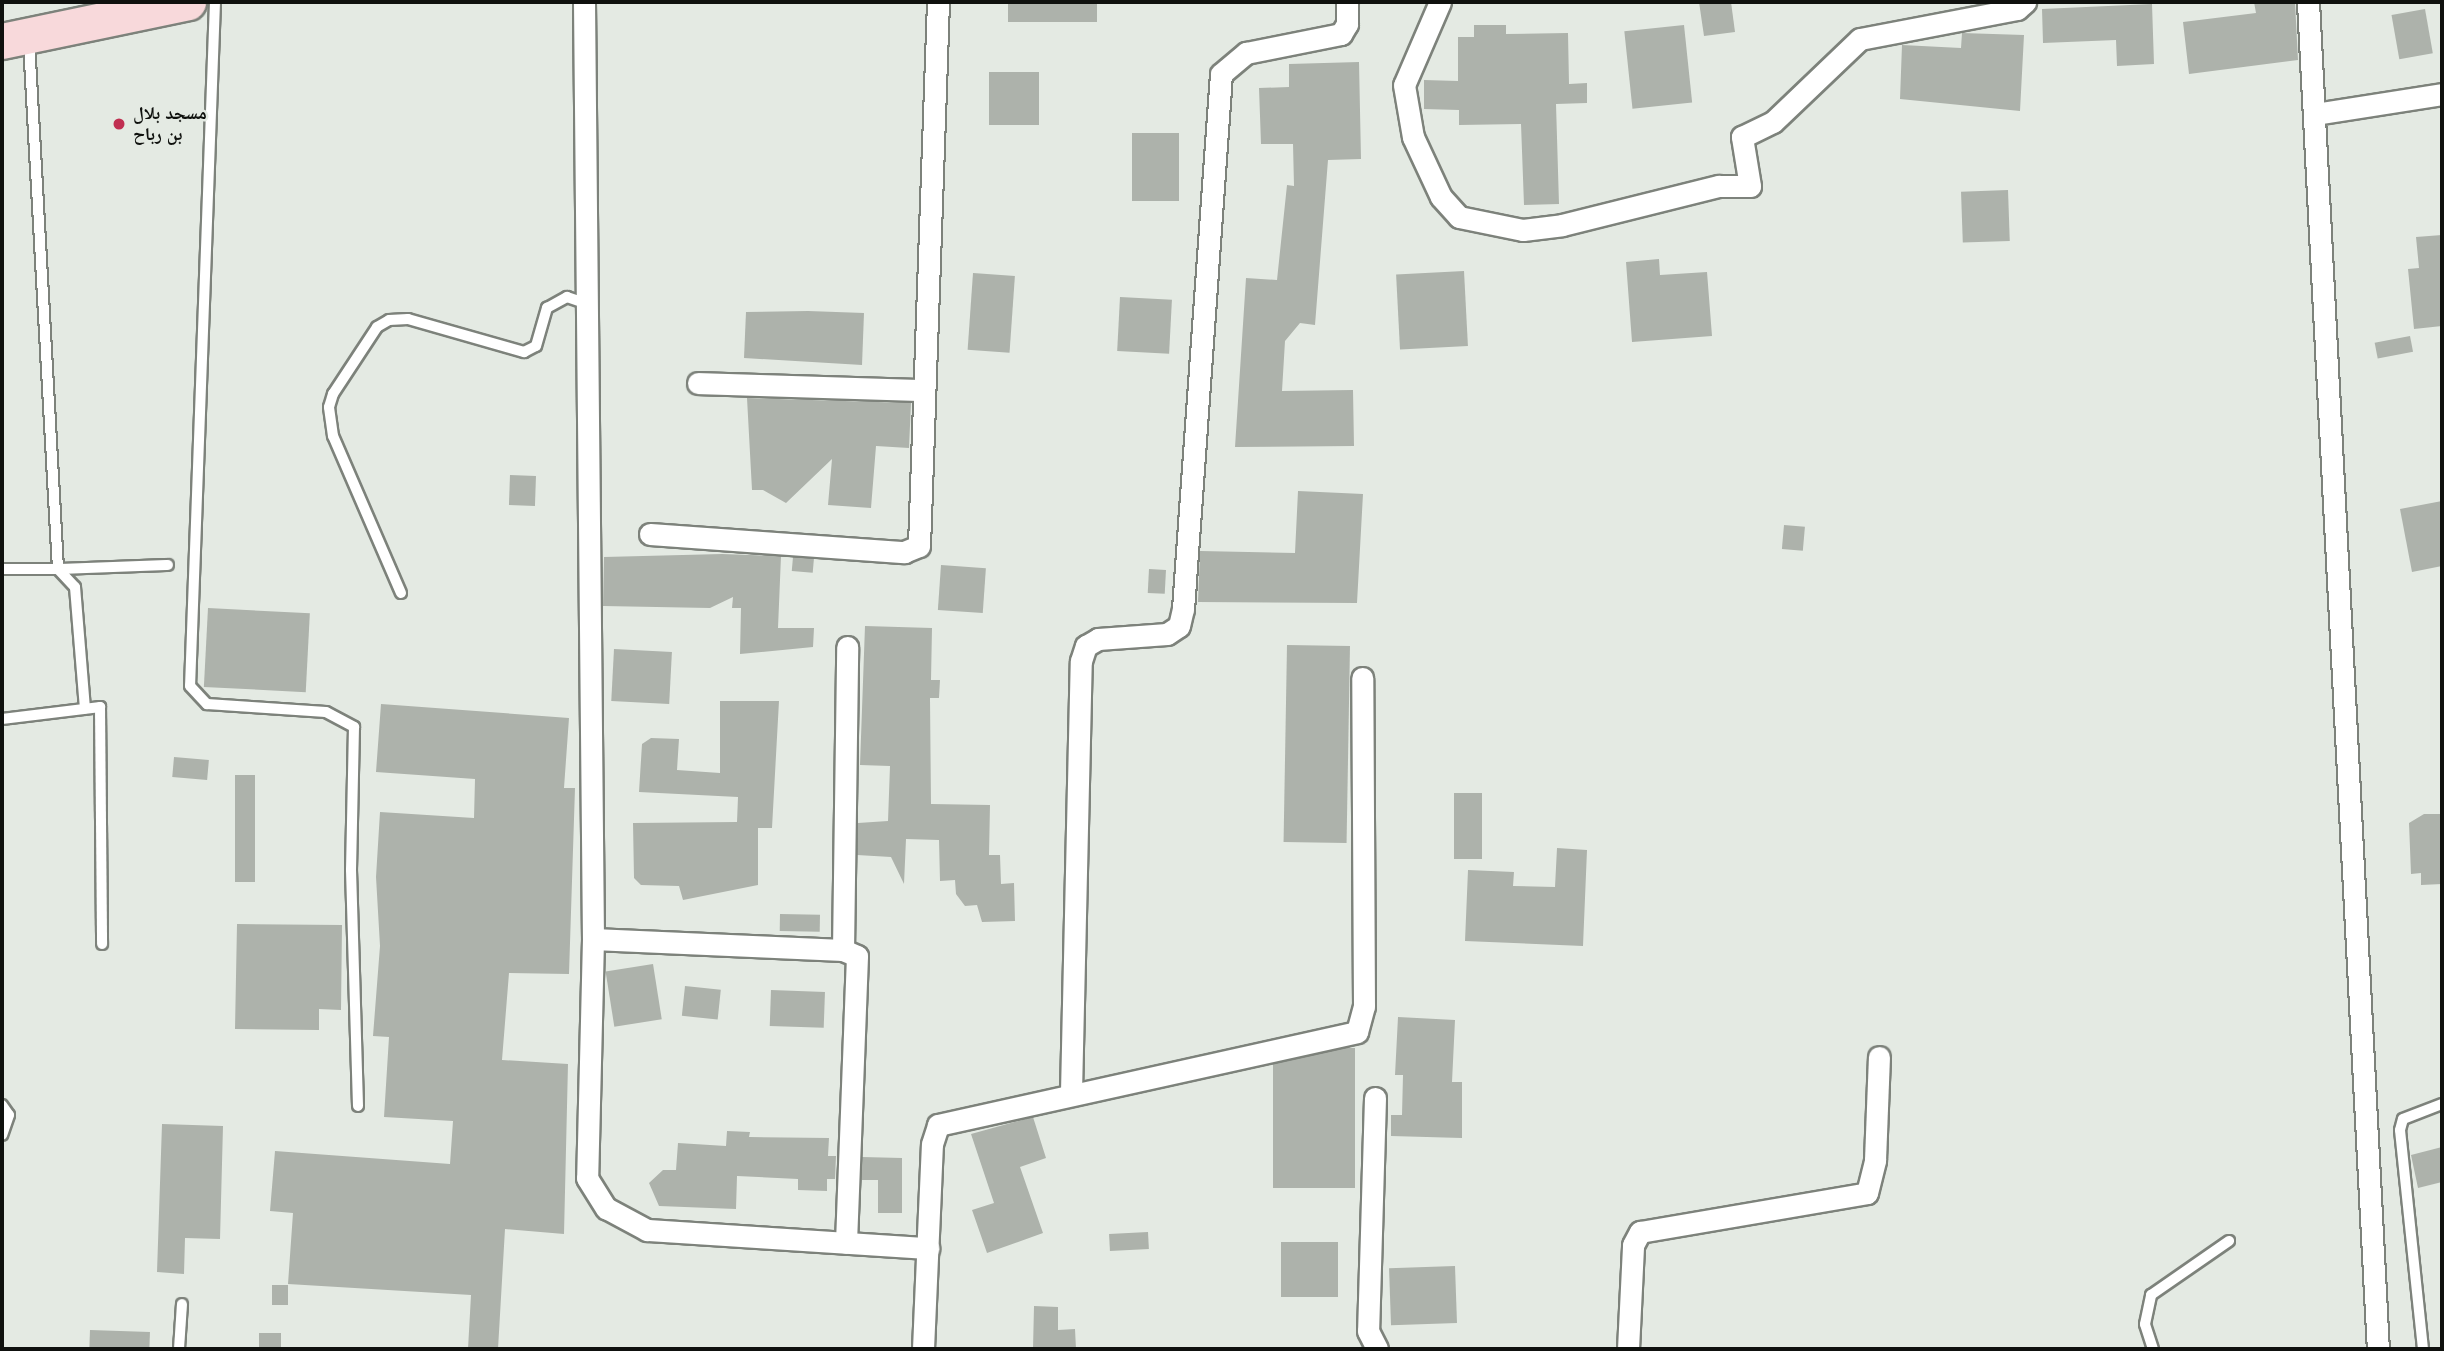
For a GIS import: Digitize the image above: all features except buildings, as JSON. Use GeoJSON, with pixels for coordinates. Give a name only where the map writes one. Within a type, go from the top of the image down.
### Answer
{"type":"FeatureCollection","features":[{"type":"Feature","properties":{"kind":"main road"},"geometry":{"type":"LineString","coordinates":[[15,38],[79,12],[188,2]]}},
{"type":"Feature","properties":{"kind":"street"},"geometry":{"type":"LineString","coordinates":[[584,2],[593,939],[587,1178],[595,1195],[623,1220],[647,1230],[928,1248]]}},
{"type":"Feature","properties":{"kind":"street"},"geometry":{"type":"LineString","coordinates":[[650,534],[904,552],[919,546],[938,2]]}},
{"type":"Feature","properties":{"kind":"street"},"geometry":{"type":"LineString","coordinates":[[1071,1091],[1081,661],[1086,646],[1098,639],[1167,634],[1179,626],[1183,609],[1221,75],[1246,53],[1341,34],[1347,24],[1347,2]]}},
{"type":"Feature","properties":{"kind":"street"},"geometry":{"type":"LineString","coordinates":[[1440,2],[1404,85],[1413,137],[1441,197],[1459,217],[1524,230],[1720,186],[1750,186],[1742,137],[1773,122],[1860,39],[2017,9],[2025,2]]}},
{"type":"Feature","properties":{"kind":"street"},"geometry":{"type":"LineString","coordinates":[[2308,2],[2378,1349]]}},
{"type":"Feature","properties":{"kind":"street"},"geometry":{"type":"LineString","coordinates":[[2315,114],[2442,94]]}},
{"type":"Feature","properties":{"kind":"street"},"geometry":{"type":"LineString","coordinates":[[698,383],[924,390]]}},
{"type":"Feature","properties":{"kind":"street"},"geometry":{"type":"LineString","coordinates":[[842,950],[847,647]]}},
{"type":"Feature","properties":{"kind":"street"},"geometry":{"type":"LineString","coordinates":[[923,1349],[932,1144],[938,1125],[1071,1091],[1357,1032],[1364,1006],[1362,678]]}},
{"type":"Feature","properties":{"kind":"street"},"geometry":{"type":"LineString","coordinates":[[593,939],[842,950],[857,956],[846,1243]]}},
{"type":"Feature","properties":{"kind":"street"},"geometry":{"type":"LineString","coordinates":[[1628,1349],[1633,1245],[1640,1232],[1867,1193],[1875,1160],[1879,1058]]}},
{"type":"Feature","properties":{"kind":"street"},"geometry":{"type":"LineString","coordinates":[[1375,1098],[1367,1331],[1377,1349]]}},
{"type":"Feature","properties":{"kind":"lane"},"geometry":{"type":"LineString","coordinates":[[215,2],[190,686],[207,704],[326,712],[354,727],[351,870],[358,1106]]}},
{"type":"Feature","properties":{"kind":"lane"},"geometry":{"type":"LineString","coordinates":[[15,38],[58,569],[75,587],[85,709]]}},
{"type":"Feature","properties":{"kind":"lane"},"geometry":{"type":"LineString","coordinates":[[401,593],[332,436],[329,407],[333,394],[377,327],[388,320],[408,319],[524,352],[536,346],[547,308],[567,297],[587,304]]}},
{"type":"Feature","properties":{"kind":"lane"},"geometry":{"type":"LineString","coordinates":[[2,569],[168,565]]}},
{"type":"Feature","properties":{"kind":"lane"},"geometry":{"type":"LineString","coordinates":[[2,719],[100,707],[102,944]]}},
{"type":"Feature","properties":{"kind":"lane"},"geometry":{"type":"LineString","coordinates":[[2423,1349],[2400,1130],[2403,1119],[2442,1104]]}},
{"type":"Feature","properties":{"kind":"lane"},"geometry":{"type":"LineString","coordinates":[[2,1105],[9,1115],[2,1135]]}},
{"type":"Feature","properties":{"kind":"lane"},"geometry":{"type":"LineString","coordinates":[[2153,1349],[2145,1324],[2151,1295],[2229,1241]]}},
{"type":"Feature","properties":{"kind":"lane"},"geometry":{"type":"LineString","coordinates":[[179,1349],[182,1304]]}},
{"type":"Feature","properties":{"kind":"place","name":"مسجد بلال بن رباح"},"geometry":{"type":"Point","coordinates":[119,124]}}]}
